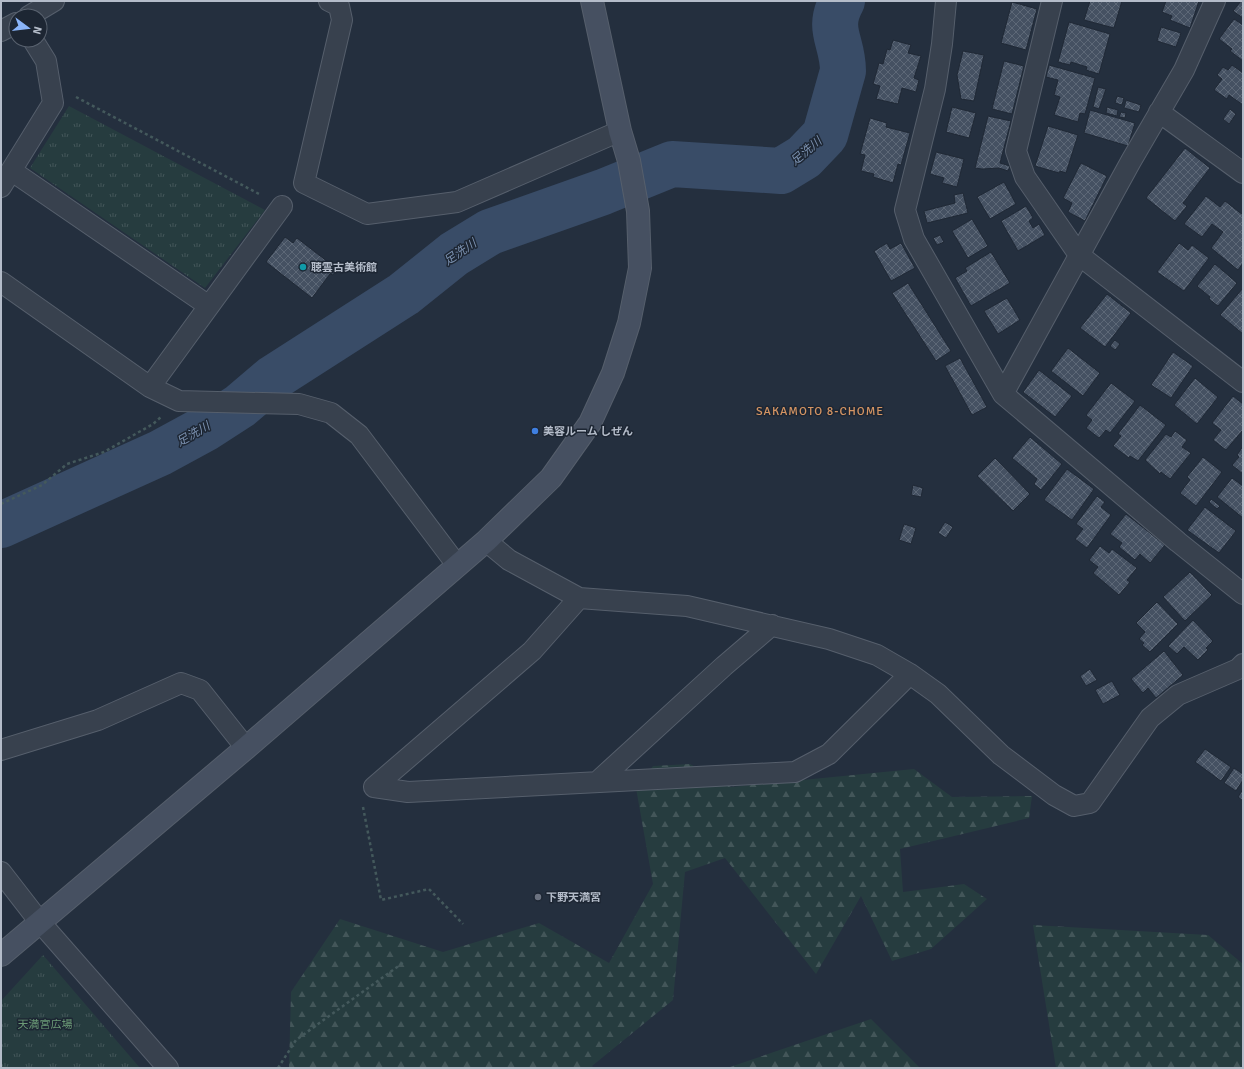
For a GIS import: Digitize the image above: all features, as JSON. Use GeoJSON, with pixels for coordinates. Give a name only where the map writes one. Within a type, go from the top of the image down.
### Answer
{"type":"FeatureCollection","features":[{"type":"Feature","properties":{"kind":"street"},"geometry":{"type":"LineString","coordinates":[[43,8],[54,1]]}},
{"type":"Feature","properties":{"kind":"street"},"geometry":{"type":"LineString","coordinates":[[330,1],[339,6],[342,20],[304,183],[366,214],[457,202],[620,131]]}},
{"type":"Feature","properties":{"kind":"street"},"geometry":{"type":"LineString","coordinates":[[1,955],[39,921],[246,748],[486,541],[550,478],[590,423],[610,380],[629,323],[640,268],[638,211],[629,161],[620,131],[592,1]]}},
{"type":"Feature","properties":{"kind":"street"},"geometry":{"type":"LineString","coordinates":[[946,1],[942,44],[935,90],[905,210],[914,239],[1003,394],[1178,542],[1243,594]]}},
{"type":"Feature","properties":{"kind":"street"},"geometry":{"type":"LineString","coordinates":[[1052,1],[1016,151],[1025,177],[1079,255],[1243,382]]}},
{"type":"Feature","properties":{"kind":"street"},"geometry":{"type":"LineString","coordinates":[[1003,394],[1079,255],[1184,70],[1215,1]]}},
{"type":"Feature","properties":{"kind":"street"},"geometry":{"type":"LineString","coordinates":[[38,48],[46,61],[53,103],[6,179],[209,306]]}},
{"type":"Feature","properties":{"kind":"street"},"geometry":{"type":"LineString","coordinates":[[1159,112],[1243,173]]}},
{"type":"Feature","properties":{"kind":"street"},"geometry":{"type":"LineString","coordinates":[[150,387],[282,206]]}},
{"type":"Feature","properties":{"kind":"street"},"geometry":{"type":"LineString","coordinates":[[1,282],[150,387],[179,401],[299,404],[331,413],[359,434],[457,565]]}},
{"type":"Feature","properties":{"kind":"street"},"geometry":{"type":"LineString","coordinates":[[486,541],[509,560],[579,598],[687,606],[829,639],[877,655],[910,674],[938,694],[1001,755],[1054,795],[1074,806],[1090,803],[1150,718],[1178,695],[1238,669],[1243,664]]}},
{"type":"Feature","properties":{"kind":"street"},"geometry":{"type":"LineString","coordinates":[[374,787],[532,651],[579,598]]}},
{"type":"Feature","properties":{"kind":"street"},"geometry":{"type":"LineString","coordinates":[[597,782],[724,666],[772,625]]}},
{"type":"Feature","properties":{"kind":"street"},"geometry":{"type":"LineString","coordinates":[[374,787],[408,792],[795,772],[829,754],[910,674]]}},
{"type":"Feature","properties":{"kind":"street"},"geometry":{"type":"LineString","coordinates":[[1,750],[98,720],[181,683],[200,690],[246,748]]}},
{"type":"Feature","properties":{"kind":"street"},"geometry":{"type":"LineString","coordinates":[[1,872],[39,921],[168,1068]]}},
{"type":"Feature","properties":{"kind":"path"},"geometry":{"type":"LineString","coordinates":[[50,84],[282,206]]}},
{"type":"Feature","properties":{"kind":"path"},"geometry":{"type":"LineString","coordinates":[[1,504],[42,485],[67,464],[104,452],[153,424],[179,401]]}},
{"type":"Feature","properties":{"kind":"path"},"geometry":{"type":"LineString","coordinates":[[374,787],[362,799],[381,900],[429,889],[463,924]]}},
{"type":"Feature","properties":{"kind":"path"},"geometry":{"type":"LineString","coordinates":[[278,1068],[296,1040],[404,962]]}},
{"type":"Feature","properties":{"kind":"green space"},"geometry":{"type":"Polygon","coordinates":[[[69,106],[265,210],[205,288],[30,168],[69,106]]]}},
{"type":"Feature","properties":{"kind":"green space"},"geometry":{"type":"Polygon","coordinates":[[[690,764],[731,787],[914,769],[952,797],[1032,796],[1029,818],[900,849],[903,892],[964,884],[987,899],[931,949],[892,961],[861,896],[816,974],[725,858],[685,872],[673,1000],[592,1066],[594,1068],[289,1068],[291,992],[340,919],[443,952],[539,923],[609,963],[653,884],[636,788],[653,766],[690,764]]]}},
{"type":"Feature","properties":{"kind":"green space"},"geometry":{"type":"Polygon","coordinates":[[[1033,925],[1208,935],[1243,964],[1243,1068],[1056,1068],[1033,925]]]}},
{"type":"Feature","properties":{"kind":"green space","name":"天満宮広場"},"geometry":{"type":"Polygon","coordinates":[[[43,955],[140,1068],[1,1068],[1,1001],[43,955]]]}},
{"type":"Feature","properties":{"kind":"green space"},"geometry":{"type":"Polygon","coordinates":[[[871,1019],[920,1068],[727,1068],[871,1019]]]}},
{"type":"Feature","properties":{"kind":"building"},"geometry":{"type":"Polygon","coordinates":[[[1090,1],[1122,1],[1114,28],[1084,20],[1090,1]]]}},
{"type":"Feature","properties":{"kind":"building"},"geometry":{"type":"Polygon","coordinates":[[[1166,1],[1199,1],[1190,28],[1170,20],[1172,16],[1162,12],[1166,1]]]}},
{"type":"Feature","properties":{"kind":"building"},"geometry":{"type":"Polygon","coordinates":[[[1241,1],[1243,1],[1243,18],[1233,11],[1241,1]]]}},
{"type":"Feature","properties":{"kind":"building"},"geometry":{"type":"Polygon","coordinates":[[[1012,2],[1037,9],[1026,50],[1001,43],[1012,2]]]}},
{"type":"Feature","properties":{"kind":"building"},"geometry":{"type":"Polygon","coordinates":[[[1234,19],[1243,25],[1243,61],[1230,51],[1232,49],[1219,39],[1234,19]]]}},
{"type":"Feature","properties":{"kind":"building"},"geometry":{"type":"Polygon","coordinates":[[[1069,22],[1110,34],[1099,74],[1086,70],[1087,67],[1071,62],[1070,65],[1058,62],[1069,22]]]}},
{"type":"Feature","properties":{"kind":"building"},"geometry":{"type":"Polygon","coordinates":[[[1161,27],[1181,33],[1176,47],[1157,41],[1161,27]]]}},
{"type":"Feature","properties":{"kind":"building"},"geometry":{"type":"Polygon","coordinates":[[[893,40],[911,45],[908,53],[921,56],[914,78],[919,80],[916,92],[902,88],[898,104],[876,99],[880,86],[873,84],[879,63],[883,64],[887,49],[890,50],[893,40]]]}},
{"type":"Feature","properties":{"kind":"building"},"geometry":{"type":"Polygon","coordinates":[[[963,51],[984,55],[974,101],[961,99],[957,75],[963,51]]]}},
{"type":"Feature","properties":{"kind":"building"},"geometry":{"type":"Polygon","coordinates":[[[1004,61],[1024,66],[1012,114],[992,109],[1004,61]]]}},
{"type":"Feature","properties":{"kind":"building"},"geometry":{"type":"Polygon","coordinates":[[[1049,65],[1095,78],[1085,114],[1080,113],[1078,122],[1054,115],[1060,97],[1054,95],[1058,80],[1046,77],[1049,65]]]}},
{"type":"Feature","properties":{"kind":"building"},"geometry":{"type":"Polygon","coordinates":[[[1232,65],[1243,73],[1243,105],[1229,95],[1227,99],[1214,90],[1222,79],[1217,75],[1223,67],[1228,70],[1232,65]]]}},
{"type":"Feature","properties":{"kind":"building"},"geometry":{"type":"Polygon","coordinates":[[[1098,87],[1106,89],[1099,109],[1093,107],[1098,87]]]}},
{"type":"Feature","properties":{"kind":"building"},"geometry":{"type":"Polygon","coordinates":[[[1117,96],[1124,98],[1122,105],[1115,103],[1117,96]]]}},
{"type":"Feature","properties":{"kind":"building"},"geometry":{"type":"Polygon","coordinates":[[[1126,100],[1141,105],[1139,112],[1124,108],[1126,100]]]}},
{"type":"Feature","properties":{"kind":"building"},"geometry":{"type":"Polygon","coordinates":[[[952,107],[976,113],[969,138],[946,132],[952,107]]]}},
{"type":"Feature","properties":{"kind":"building"},"geometry":{"type":"Polygon","coordinates":[[[1107,107],[1118,110],[1117,116],[1106,113],[1107,107]]]}},
{"type":"Feature","properties":{"kind":"building"},"geometry":{"type":"Polygon","coordinates":[[[1230,109],[1236,114],[1229,124],[1223,119],[1230,109]]]}},
{"type":"Feature","properties":{"kind":"building"},"geometry":{"type":"Polygon","coordinates":[[[1090,110],[1135,123],[1128,146],[1084,133],[1090,110]]]}},
{"type":"Feature","properties":{"kind":"building"},"geometry":{"type":"Polygon","coordinates":[[[1121,112],[1126,113],[1125,118],[1119,117],[1121,112]]]}},
{"type":"Feature","properties":{"kind":"building"},"geometry":{"type":"Polygon","coordinates":[[[988,116],[1011,121],[1000,163],[1010,166],[1008,171],[999,168],[975,168],[988,116]]]}},
{"type":"Feature","properties":{"kind":"building"},"geometry":{"type":"Polygon","coordinates":[[[870,118],[887,123],[886,127],[910,133],[901,165],[898,164],[893,183],[873,177],[874,174],[861,171],[865,155],[860,154],[870,118]]]}},
{"type":"Feature","properties":{"kind":"building"},"geometry":{"type":"Polygon","coordinates":[[[1048,126],[1078,135],[1066,173],[1060,171],[1059,173],[1035,166],[1048,126]]]}},
{"type":"Feature","properties":{"kind":"building"},"geometry":{"type":"Polygon","coordinates":[[[1185,148],[1210,168],[1183,203],[1187,206],[1175,221],[1146,198],[1185,148]]]}},
{"type":"Feature","properties":{"kind":"building"},"geometry":{"type":"Polygon","coordinates":[[[936,152],[964,159],[957,187],[942,183],[944,178],[930,174],[936,152]]]}},
{"type":"Feature","properties":{"kind":"building"},"geometry":{"type":"Polygon","coordinates":[[[1081,163],[1107,176],[1085,221],[1068,212],[1072,203],[1063,198],[1081,163]]]}},
{"type":"Feature","properties":{"kind":"building"},"geometry":{"type":"Polygon","coordinates":[[[1004,182],[1016,204],[990,219],[977,197],[1004,182]]]}},
{"type":"Feature","properties":{"kind":"building"},"geometry":{"type":"Polygon","coordinates":[[[963,193],[968,213],[927,223],[924,211],[955,203],[954,195],[963,193]]]}},
{"type":"Feature","properties":{"kind":"building"},"geometry":{"type":"Polygon","coordinates":[[[1206,196],[1220,207],[1225,201],[1243,215],[1243,263],[1238,270],[1211,248],[1223,232],[1212,224],[1202,237],[1184,224],[1206,196]]]}},
{"type":"Feature","properties":{"kind":"building"},"geometry":{"type":"Polygon","coordinates":[[[1026,206],[1033,218],[1029,221],[1033,228],[1039,224],[1045,235],[1018,251],[1001,221],[1026,206]]]}},
{"type":"Feature","properties":{"kind":"building"},"geometry":{"type":"Polygon","coordinates":[[[972,219],[988,246],[968,258],[952,231],[972,219]]]}},
{"type":"Feature","properties":{"kind":"building"},"geometry":{"type":"Polygon","coordinates":[[[940,235],[944,242],[937,245],[933,238],[940,235]]]}},
{"type":"Feature","properties":{"kind":"building"},"geometry":{"type":"Polygon","coordinates":[[[285,237],[293,243],[297,238],[337,269],[333,275],[330,274],[312,298],[266,262],[285,237]]]}},
{"type":"Feature","properties":{"kind":"building"},"geometry":{"type":"Polygon","coordinates":[[[887,243],[890,249],[901,243],[915,268],[891,281],[874,251],[887,243]]]}},
{"type":"Feature","properties":{"kind":"building"},"geometry":{"type":"Polygon","coordinates":[[[1179,243],[1188,250],[1192,245],[1209,258],[1184,291],[1157,272],[1179,243]]]}},
{"type":"Feature","properties":{"kind":"building"},"geometry":{"type":"Polygon","coordinates":[[[991,252],[1010,283],[971,306],[955,278],[967,271],[965,268],[991,252]]]}},
{"type":"Feature","properties":{"kind":"building"},"geometry":{"type":"Polygon","coordinates":[[[1215,264],[1237,283],[1218,306],[1197,286],[1215,264]]]}},
{"type":"Feature","properties":{"kind":"building"},"geometry":{"type":"Polygon","coordinates":[[[908,283],[951,351],[936,361],[892,293],[908,283]]]}},
{"type":"Feature","properties":{"kind":"building"},"geometry":{"type":"Polygon","coordinates":[[[1243,288],[1243,334],[1220,315],[1243,288]]]}},
{"type":"Feature","properties":{"kind":"building"},"geometry":{"type":"Polygon","coordinates":[[[1107,294],[1131,313],[1105,347],[1080,328],[1107,294]]]}},
{"type":"Feature","properties":{"kind":"building"},"geometry":{"type":"Polygon","coordinates":[[[1007,298],[1020,320],[998,334],[984,311],[1007,298]]]}},
{"type":"Feature","properties":{"kind":"building"},"geometry":{"type":"Polygon","coordinates":[[[1115,340],[1120,344],[1115,350],[1110,346],[1115,340]]]}},
{"type":"Feature","properties":{"kind":"building"},"geometry":{"type":"Polygon","coordinates":[[[1068,348],[1100,373],[1083,396],[1051,371],[1068,348]]]}},
{"type":"Feature","properties":{"kind":"building"},"geometry":{"type":"Polygon","coordinates":[[[1173,352],[1193,366],[1171,398],[1151,385],[1173,352]]]}},
{"type":"Feature","properties":{"kind":"building"},"geometry":{"type":"Polygon","coordinates":[[[960,358],[987,407],[972,415],[945,366],[960,358]]]}},
{"type":"Feature","properties":{"kind":"building"},"geometry":{"type":"Polygon","coordinates":[[[1039,370],[1072,396],[1055,417],[1023,392],[1039,370]]]}},
{"type":"Feature","properties":{"kind":"building"},"geometry":{"type":"Polygon","coordinates":[[[1195,378],[1218,397],[1197,424],[1174,405],[1195,378]]]}},
{"type":"Feature","properties":{"kind":"building"},"geometry":{"type":"Polygon","coordinates":[[[1111,383],[1135,401],[1110,433],[1106,430],[1099,438],[1086,428],[1092,420],[1086,415],[1111,383]]]}},
{"type":"Feature","properties":{"kind":"building"},"geometry":{"type":"Polygon","coordinates":[[[1233,396],[1243,404],[1243,430],[1226,450],[1213,440],[1221,430],[1212,423],[1233,396]]]}},
{"type":"Feature","properties":{"kind":"building"},"geometry":{"type":"Polygon","coordinates":[[[1140,405],[1166,425],[1138,461],[1130,456],[1129,458],[1113,446],[1121,436],[1118,434],[1140,405]]]}},
{"type":"Feature","properties":{"kind":"building"},"geometry":{"type":"Polygon","coordinates":[[[1175,431],[1187,440],[1182,447],[1191,453],[1170,479],[1161,472],[1160,474],[1145,460],[1166,434],[1171,437],[1175,431]]]}},
{"type":"Feature","properties":{"kind":"building"},"geometry":{"type":"Polygon","coordinates":[[[1030,437],[1062,464],[1041,490],[1034,484],[1037,479],[1012,458],[1030,437]]]}},
{"type":"Feature","properties":{"kind":"building"},"geometry":{"type":"Polygon","coordinates":[[[1243,446],[1243,474],[1232,465],[1239,457],[1237,455],[1243,446]]]}},
{"type":"Feature","properties":{"kind":"building"},"geometry":{"type":"Polygon","coordinates":[[[1203,457],[1222,472],[1196,506],[1180,493],[1190,480],[1187,477],[1203,457]]]}},
{"type":"Feature","properties":{"kind":"building"},"geometry":{"type":"Polygon","coordinates":[[[995,458],[1030,494],[1013,511],[977,476],[995,458]]]}},
{"type":"Feature","properties":{"kind":"building"},"geometry":{"type":"Polygon","coordinates":[[[1067,469],[1094,489],[1072,520],[1044,500],[1067,469]]]}},
{"type":"Feature","properties":{"kind":"building"},"geometry":{"type":"Polygon","coordinates":[[[1232,478],[1243,486],[1243,518],[1217,497],[1232,478]]]}},
{"type":"Feature","properties":{"kind":"building"},"geometry":{"type":"Polygon","coordinates":[[[913,485],[923,488],[921,497],[911,495],[913,485]]]}},
{"type":"Feature","properties":{"kind":"building"},"geometry":{"type":"Polygon","coordinates":[[[1097,496],[1105,502],[1101,507],[1111,515],[1087,548],[1075,539],[1083,529],[1076,524],[1097,496]]]}},
{"type":"Feature","properties":{"kind":"building"},"geometry":{"type":"Polygon","coordinates":[[[1211,499],[1220,506],[1217,509],[1209,502],[1211,499]]]}},
{"type":"Feature","properties":{"kind":"building"},"geometry":{"type":"Polygon","coordinates":[[[1205,507],[1236,531],[1219,553],[1187,530],[1205,507]]]}},
{"type":"Feature","properties":{"kind":"building"},"geometry":{"type":"Polygon","coordinates":[[[1126,514],[1165,545],[1150,563],[1140,554],[1135,560],[1119,547],[1122,543],[1110,534],[1126,514]]]}},
{"type":"Feature","properties":{"kind":"building"},"geometry":{"type":"Polygon","coordinates":[[[945,522],[953,527],[946,538],[938,533],[945,522]]]}},
{"type":"Feature","properties":{"kind":"building"},"geometry":{"type":"Polygon","coordinates":[[[904,524],[916,528],[911,544],[899,540],[904,524]]]}},
{"type":"Feature","properties":{"kind":"building"},"geometry":{"type":"Polygon","coordinates":[[[1100,546],[1109,553],[1112,549],[1137,568],[1127,580],[1130,582],[1119,595],[1093,573],[1098,567],[1089,560],[1100,546]]]}},
{"type":"Feature","properties":{"kind":"building"},"geometry":{"type":"Polygon","coordinates":[[[1190,572],[1212,595],[1185,621],[1163,597],[1190,572]]]}},
{"type":"Feature","properties":{"kind":"building"},"geometry":{"type":"Polygon","coordinates":[[[1157,602],[1178,624],[1150,652],[1142,645],[1144,643],[1139,639],[1145,632],[1136,623],[1157,602]]]}},
{"type":"Feature","properties":{"kind":"building"},"geometry":{"type":"Polygon","coordinates":[[[1193,620],[1213,641],[1206,648],[1208,650],[1198,660],[1184,647],[1177,654],[1168,646],[1193,620]]]}},
{"type":"Feature","properties":{"kind":"building"},"geometry":{"type":"Polygon","coordinates":[[[1164,651],[1183,675],[1156,698],[1148,688],[1143,693],[1131,679],[1164,651]]]}},
{"type":"Feature","properties":{"kind":"building"},"geometry":{"type":"Polygon","coordinates":[[[1090,669],[1097,680],[1086,686],[1080,676],[1090,669]]]}},
{"type":"Feature","properties":{"kind":"building"},"geometry":{"type":"Polygon","coordinates":[[[1112,681],[1120,695],[1103,704],[1095,690],[1112,681]]]}},
{"type":"Feature","properties":{"kind":"building"},"geometry":{"type":"Polygon","coordinates":[[[1205,749],[1231,767],[1221,781],[1195,762],[1205,749]]]}},
{"type":"Feature","properties":{"kind":"building"},"geometry":{"type":"Polygon","coordinates":[[[1234,768],[1243,774],[1243,780],[1236,791],[1224,783],[1234,768]]]}},
{"type":"Feature","properties":{"kind":"building"},"geometry":{"type":"Polygon","coordinates":[[[1243,789],[1243,801],[1238,797],[1243,789]]]}},
{"type":"Feature","properties":{"kind":"waterway","name":"足洗川"},"geometry":{"type":"LineString","coordinates":[[1,525],[160,453],[206,428],[240,406],[273,378],[404,294],[454,254],[490,232],[603,192],[672,164],[781,171],[804,157],[825,135],[843,71],[841,51],[835,28],[837,11],[842,1]]}},
{"type":"Feature","properties":{"kind":"place","name":"聴雲古美術館"},"geometry":{"type":"Point","coordinates":[303,267]}},
{"type":"Feature","properties":{"kind":"place","name":"美容ルーム しぜん"},"geometry":{"type":"Point","coordinates":[535,431]}},
{"type":"Feature","properties":{"kind":"place","name":"下野天満宮"},"geometry":{"type":"Point","coordinates":[538,897]}},
{"type":"Feature","properties":{"kind":"district","name":"SAKAMOTO 8-CHOME"},"geometry":{"type":"Point","coordinates":[820,411]}}]}
